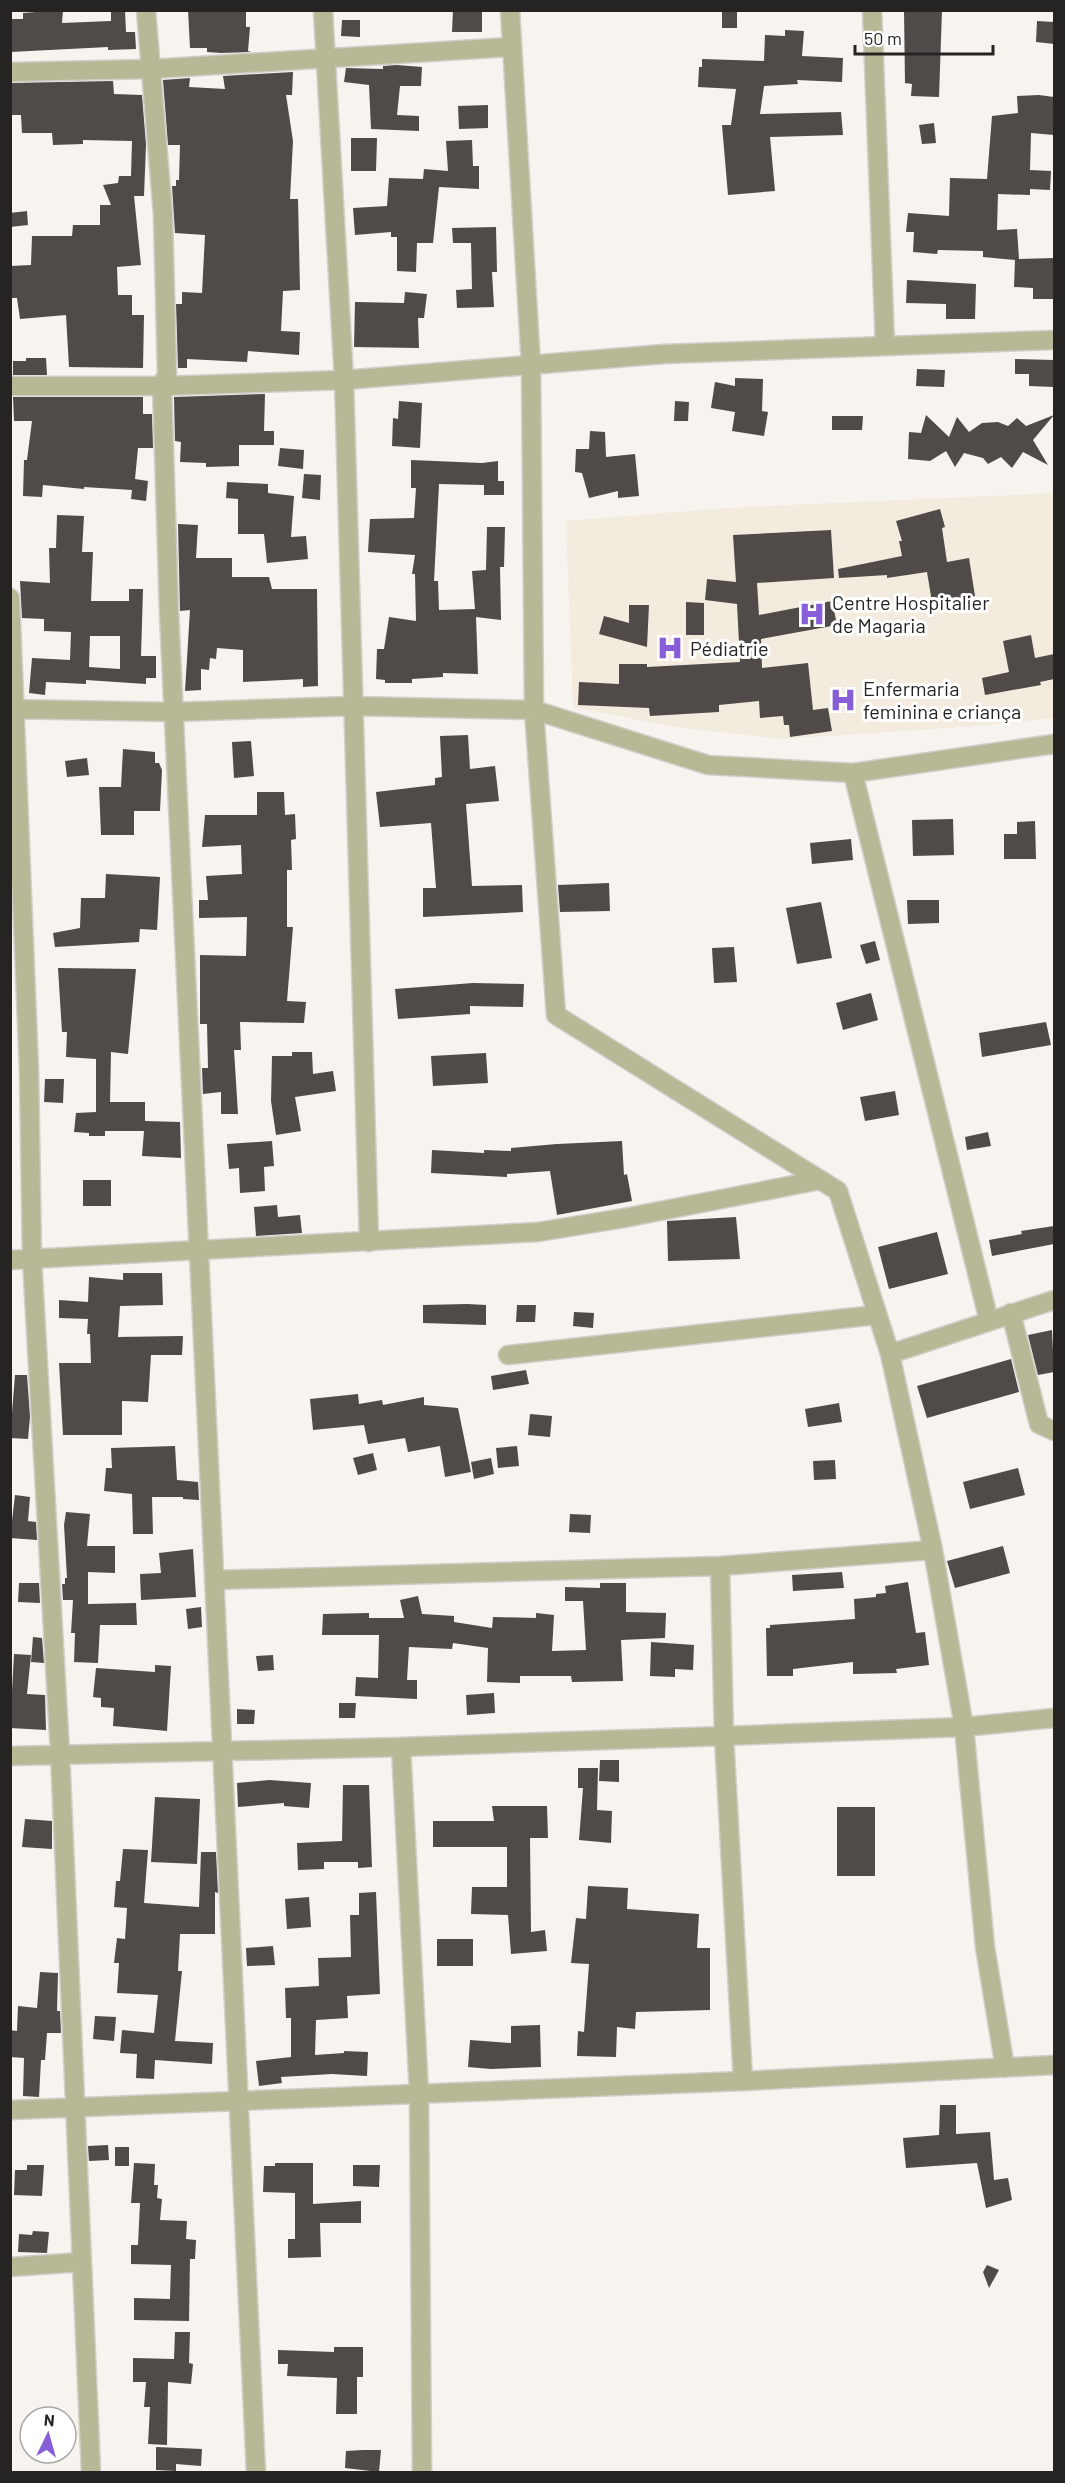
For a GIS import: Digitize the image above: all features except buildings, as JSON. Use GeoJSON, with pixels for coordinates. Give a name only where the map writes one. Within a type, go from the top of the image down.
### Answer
{"type":"FeatureCollection","features":[{"type":"Feature","properties":{"kind":"street"},"geometry":{"type":"LineString","coordinates":[[146,10],[163,215],[167,374],[162,386],[173,712],[256,2472]]}},
{"type":"Feature","properties":{"kind":"street"},"geometry":{"type":"LineString","coordinates":[[323,10],[344,380],[369,1242]]}},
{"type":"Feature","properties":{"kind":"street"},"geometry":{"type":"LineString","coordinates":[[510,10],[531,366],[534,710],[556,1015],[838,1191],[890,1354],[933,1550],[964,1727],[985,1947],[1005,2068]]}},
{"type":"Feature","properties":{"kind":"street"},"geometry":{"type":"LineString","coordinates":[[872,10],[885,345]]}},
{"type":"Feature","properties":{"kind":"street"},"geometry":{"type":"LineString","coordinates":[[10,72],[152,69],[511,47]]}},
{"type":"Feature","properties":{"kind":"street"},"geometry":{"type":"LineString","coordinates":[[10,386],[162,386],[344,380],[664,354],[1054,340]]}},
{"type":"Feature","properties":{"kind":"street"},"geometry":{"type":"LineString","coordinates":[[10,598],[29,1071],[32,1259],[60,1754],[91,2472]]}},
{"type":"Feature","properties":{"kind":"street"},"geometry":{"type":"LineString","coordinates":[[13,708],[173,712],[352,706],[534,710],[708,765],[852,773],[1054,744]]}},
{"type":"Feature","properties":{"kind":"street"},"geometry":{"type":"LineString","coordinates":[[852,773],[989,1321]]}},
{"type":"Feature","properties":{"kind":"street"},"geometry":{"type":"LineString","coordinates":[[10,1260],[199,1252],[538,1232],[624,1218],[820,1180]]}},
{"type":"Feature","properties":{"kind":"street"},"geometry":{"type":"LineString","coordinates":[[890,1354],[1054,1300]]}},
{"type":"Feature","properties":{"kind":"street"},"geometry":{"type":"LineString","coordinates":[[1011,1313],[1039,1424],[1054,1431]]}},
{"type":"Feature","properties":{"kind":"street"},"geometry":{"type":"LineString","coordinates":[[508,1355],[876,1315]]}},
{"type":"Feature","properties":{"kind":"street"},"geometry":{"type":"LineString","coordinates":[[214,1580],[720,1566],[933,1550]]}},
{"type":"Feature","properties":{"kind":"street"},"geometry":{"type":"LineString","coordinates":[[720,1566],[724,1736],[743,2081]]}},
{"type":"Feature","properties":{"kind":"street"},"geometry":{"type":"LineString","coordinates":[[10,1756],[401,1747],[724,1736],[964,1727],[1054,1718]]}},
{"type":"Feature","properties":{"kind":"street"},"geometry":{"type":"LineString","coordinates":[[401,1747],[419,2093],[422,2472]]}},
{"type":"Feature","properties":{"kind":"street"},"geometry":{"type":"LineString","coordinates":[[10,2110],[743,2081],[1054,2065]]}},
{"type":"Feature","properties":{"kind":"street"},"geometry":{"type":"LineString","coordinates":[[10,2267],[81,2262]]}},
{"type":"Feature","properties":{"kind":"shaded area","name":"Centre Hospitalier de Magaria"},"geometry":{"type":"Polygon","coordinates":[[[1054,493],[1054,718],[979,726],[783,739],[675,727],[573,707],[566,521],[726,508],[1054,493]]]}},
{"type":"Feature","properties":{"kind":"place","name":"Centre Hospitalier de Magaria"},"geometry":{"type":"Point","coordinates":[812,614]}},
{"type":"Feature","properties":{"kind":"place","name":"Pédiatrie"},"geometry":{"type":"Point","coordinates":[670,648]}},
{"type":"Feature","properties":{"kind":"place","name":"Enfermaria feminina e criança"},"geometry":{"type":"Point","coordinates":[843,700]}}]}
